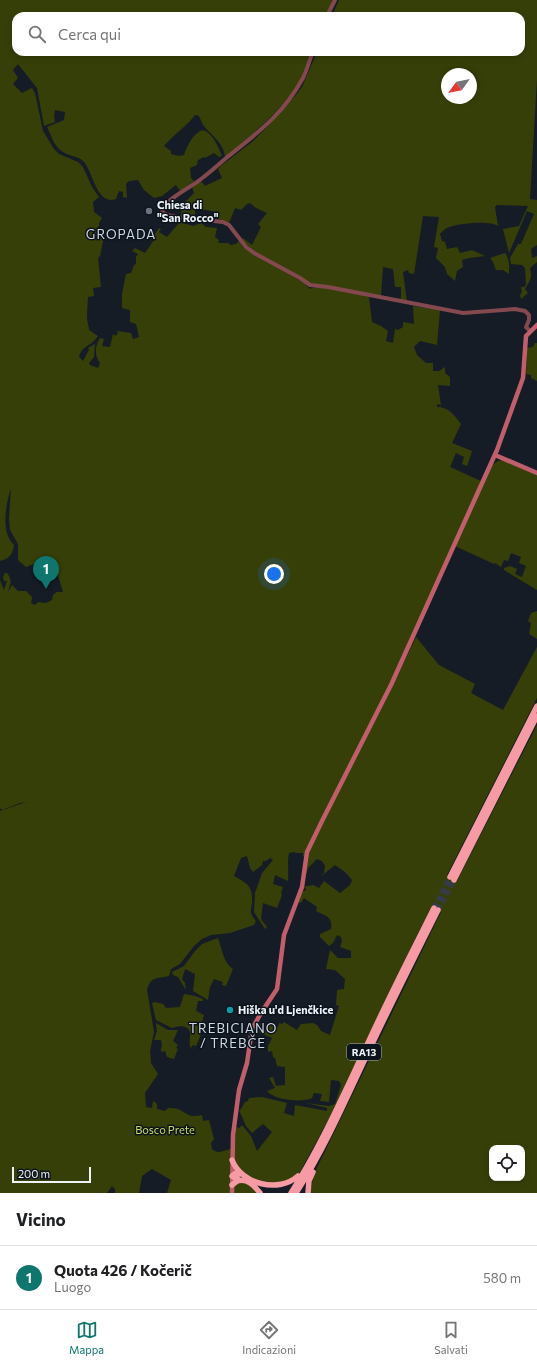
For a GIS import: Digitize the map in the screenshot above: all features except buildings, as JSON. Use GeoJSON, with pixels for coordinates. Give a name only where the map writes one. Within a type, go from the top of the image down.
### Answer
{"type":"FeatureCollection","features":[{"type":"Feature","properties":{"kind":"highway"},"geometry":{"type":"LineString","coordinates":[[537,706],[452,878],[537,716]]}},
{"type":"Feature","properties":{"kind":"highway","name":"RA13"},"geometry":{"type":"LineString","coordinates":[[291,1193],[313,1156],[340,1103],[390,995],[436,909],[338,1119],[319,1155],[296,1193]]}},
{"type":"Feature","properties":{"kind":"highway"},"geometry":{"type":"LineString","coordinates":[[232,1176],[240,1177],[262,1187],[275,1188],[286,1185],[296,1179],[315,1149],[340,1103]]}},
{"type":"Feature","properties":{"kind":"highway"},"geometry":{"type":"LineString","coordinates":[[308,1193],[311,1177],[338,1119]]}},
{"type":"Feature","properties":{"kind":"highway"},"geometry":{"type":"LineString","coordinates":[[232,1160],[240,1177]]}},
{"type":"Feature","properties":{"kind":"highway"},"geometry":{"type":"LineString","coordinates":[[232,1185],[240,1177]]}},
{"type":"Feature","properties":{"kind":"highway"},"geometry":{"type":"LineString","coordinates":[[250,1182],[260,1193]]}},
{"type":"Feature","properties":{"kind":"main road"},"geometry":{"type":"LineString","coordinates":[[232,1193],[233,1134],[239,1094],[247,1063],[252,1029],[277,989],[284,935],[302,887],[307,852],[391,686],[492,462],[523,378],[526,338],[530,331],[537,325]]}},
{"type":"Feature","properties":{"kind":"main road"},"geometry":{"type":"LineString","coordinates":[[496,452],[506,460]]}},
{"type":"Feature","properties":{"kind":"main road"},"geometry":{"type":"LineString","coordinates":[[492,462],[498,459],[506,460],[537,473]]}},
{"type":"Feature","properties":{"kind":"street"},"geometry":{"type":"LineString","coordinates":[[329,12],[335,0]]}},
{"type":"Feature","properties":{"kind":"street"},"geometry":{"type":"LineString","coordinates":[[311,56],[300,83],[263,129],[205,176],[170,200],[163,208],[163,213],[177,217],[226,223],[246,247],[254,253],[310,285],[328,287],[463,314],[515,308],[525,311],[529,315],[529,320],[526,327],[530,331]]}},
{"type":"Feature","properties":{"kind":"green space","name":"Bosco Prete"},"geometry":{"type":"Polygon","coordinates":[[[0,0],[333,0],[328,12],[12,12],[12,56],[310,56],[301,78],[290,96],[264,124],[225,157],[220,143],[203,125],[199,116],[195,115],[164,146],[171,151],[171,154],[179,156],[184,155],[193,137],[203,130],[210,134],[217,144],[222,156],[219,157],[214,153],[198,160],[197,165],[190,168],[191,178],[194,181],[180,191],[176,185],[162,196],[154,198],[144,190],[138,180],[129,181],[126,184],[127,198],[123,197],[123,192],[119,191],[116,199],[109,200],[104,197],[99,192],[83,161],[60,150],[53,141],[47,127],[64,120],[65,112],[55,110],[55,122],[44,126],[37,88],[18,64],[13,70],[18,78],[13,84],[22,93],[32,88],[35,93],[43,131],[54,149],[59,154],[78,162],[83,167],[92,187],[99,197],[93,202],[94,212],[102,218],[97,228],[97,231],[103,241],[100,256],[98,258],[101,287],[93,288],[94,296],[88,297],[87,317],[89,330],[98,336],[80,353],[79,357],[83,361],[89,350],[88,348],[95,344],[94,357],[89,363],[90,365],[98,368],[100,363],[96,350],[100,338],[104,339],[102,346],[110,347],[113,334],[116,336],[118,333],[117,331],[131,333],[133,339],[139,337],[136,324],[130,322],[130,310],[122,308],[122,294],[126,274],[131,273],[134,265],[136,264],[136,257],[138,254],[132,251],[135,248],[145,253],[154,240],[154,235],[159,228],[161,229],[159,232],[167,237],[180,222],[193,226],[201,223],[206,227],[217,228],[215,237],[219,240],[218,243],[228,243],[231,245],[236,244],[239,241],[243,247],[304,283],[310,289],[330,289],[369,297],[372,322],[388,331],[386,341],[393,343],[395,329],[398,330],[403,327],[403,322],[414,324],[413,306],[440,310],[437,345],[420,341],[414,347],[417,355],[426,363],[433,363],[433,371],[439,371],[445,367],[445,373],[450,377],[450,386],[438,385],[441,405],[437,404],[437,407],[448,410],[461,424],[452,443],[472,451],[467,466],[462,464],[464,457],[456,453],[450,467],[481,481],[380,705],[313,834],[304,857],[303,853],[289,853],[288,881],[275,875],[273,884],[283,887],[281,893],[282,895],[277,908],[263,903],[261,919],[267,927],[265,929],[254,912],[255,893],[262,873],[273,860],[270,858],[263,861],[262,865],[253,872],[250,868],[247,856],[241,858],[234,876],[249,886],[252,893],[251,913],[256,921],[254,925],[230,933],[211,935],[202,939],[194,946],[180,964],[171,969],[169,976],[152,980],[147,990],[154,1032],[150,1051],[151,1063],[158,1074],[145,1093],[146,1107],[152,1108],[153,1101],[157,1104],[157,1109],[165,1111],[168,1108],[177,1109],[191,1116],[202,1115],[203,1121],[209,1120],[214,1139],[211,1143],[212,1149],[219,1152],[231,1149],[230,1193],[167,1193],[171,1180],[152,1169],[142,1176],[139,1193],[115,1193],[115,1189],[112,1186],[107,1193],[0,1193],[0,811],[26,802],[2,810],[0,808],[0,580],[4,590],[7,581],[4,581],[3,577],[5,573],[7,573],[10,580],[8,592],[12,585],[18,591],[26,591],[32,597],[31,603],[35,605],[38,602],[46,603],[52,600],[53,595],[57,592],[63,592],[57,572],[45,567],[39,562],[26,567],[18,560],[18,544],[10,530],[9,519],[11,488],[5,517],[7,532],[14,545],[10,556],[0,561],[0,0]]]}},
{"type":"Feature","properties":{"kind":"green space"},"geometry":{"type":"Polygon","coordinates":[[[339,0],[537,0],[537,79],[530,199],[537,200],[537,245],[531,249],[532,258],[537,256],[537,262],[530,269],[531,277],[525,289],[528,293],[521,299],[521,287],[526,285],[525,268],[522,265],[511,264],[510,258],[518,244],[521,244],[534,214],[527,211],[509,253],[503,229],[519,226],[528,206],[497,205],[495,207],[498,226],[488,223],[458,225],[446,228],[440,234],[447,249],[457,247],[460,253],[472,250],[485,256],[462,260],[463,267],[457,271],[455,281],[447,274],[445,267],[436,258],[438,248],[434,247],[439,217],[423,216],[414,274],[409,273],[408,270],[403,272],[407,302],[401,300],[401,287],[395,287],[393,269],[383,267],[381,296],[312,284],[254,252],[242,240],[243,238],[252,245],[261,227],[258,224],[267,213],[256,208],[250,203],[241,210],[235,208],[229,223],[217,218],[217,212],[195,208],[195,216],[181,215],[182,205],[194,193],[192,187],[201,181],[205,186],[222,178],[218,169],[252,142],[302,87],[315,56],[525,56],[525,12],[334,12],[339,0]]]}},
{"type":"Feature","properties":{"kind":"green space"},"geometry":{"type":"Polygon","coordinates":[[[505,253],[508,260],[509,274],[503,270],[496,270],[490,258],[505,253]]]}},
{"type":"Feature","properties":{"kind":"green space"},"geometry":{"type":"Polygon","coordinates":[[[535,343],[537,343],[537,381],[531,378],[531,375],[526,374],[527,348],[533,347],[535,343]]]}},
{"type":"Feature","properties":{"kind":"green space"},"geometry":{"type":"Polygon","coordinates":[[[502,460],[537,475],[537,590],[504,570],[504,568],[510,566],[517,569],[515,574],[522,577],[526,566],[519,563],[521,557],[511,553],[508,561],[504,560],[501,567],[455,546],[492,465],[502,460]]]}},
{"type":"Feature","properties":{"kind":"green space"},"geometry":{"type":"Polygon","coordinates":[[[537,611],[537,639],[529,634],[531,623],[528,621],[531,613],[537,611]]]}},
{"type":"Feature","properties":{"kind":"green space"},"geometry":{"type":"Polygon","coordinates":[[[416,637],[439,665],[475,684],[471,693],[503,710],[537,647],[537,698],[447,875],[457,881],[537,725],[537,1193],[310,1193],[314,1174],[441,912],[431,908],[333,1111],[298,1175],[281,1186],[247,1178],[234,1160],[236,1127],[239,1128],[242,1125],[251,1136],[257,1151],[272,1132],[263,1124],[252,1133],[246,1126],[239,1110],[249,1098],[262,1097],[287,1103],[284,1113],[294,1116],[295,1105],[327,1111],[327,1108],[306,1103],[329,1106],[335,1104],[341,1085],[339,1081],[331,1080],[329,1102],[320,1101],[322,1094],[314,1093],[312,1098],[307,1100],[288,1100],[271,1094],[267,1091],[275,1088],[269,1078],[273,1077],[276,1086],[285,1085],[285,1067],[277,1066],[272,1051],[268,1052],[268,1046],[272,1038],[254,1030],[258,1023],[278,1027],[279,1023],[282,1024],[284,1022],[297,1030],[301,1024],[313,1023],[317,1025],[321,1031],[330,1035],[339,1006],[336,1005],[337,990],[344,989],[345,979],[335,970],[326,969],[330,950],[338,958],[351,958],[351,951],[340,947],[342,941],[341,937],[337,935],[333,943],[329,946],[320,937],[320,934],[331,929],[330,919],[316,911],[317,907],[304,898],[301,903],[298,902],[303,891],[306,889],[304,887],[313,885],[319,888],[324,881],[340,893],[350,885],[352,880],[345,872],[335,865],[319,878],[324,873],[325,866],[322,861],[317,859],[308,868],[304,882],[308,853],[383,706],[416,637]]]}},
{"type":"Feature","properties":{"kind":"green space"},"geometry":{"type":"Polygon","coordinates":[[[218,938],[225,959],[233,969],[226,986],[222,985],[223,982],[214,979],[210,987],[208,1000],[193,991],[195,974],[185,969],[182,979],[185,983],[186,990],[178,977],[173,975],[172,972],[184,966],[202,944],[218,938]]]}},
{"type":"Feature","properties":{"kind":"green space"},"geometry":{"type":"Polygon","coordinates":[[[184,994],[203,999],[203,1001],[198,1001],[196,1011],[204,1015],[199,1032],[201,1034],[196,1046],[193,1045],[191,1048],[189,1029],[182,1026],[172,1028],[156,1020],[152,1003],[155,1002],[163,1004],[166,1008],[180,1007],[184,994]]]}},
{"type":"Feature","properties":{"kind":"green space"},"geometry":{"type":"Polygon","coordinates":[[[156,1023],[168,1030],[178,1030],[173,1041],[178,1045],[174,1059],[167,1057],[165,1051],[161,1052],[161,1040],[154,1040],[157,1031],[156,1023]]]}},
{"type":"Feature","properties":{"kind":"green space"},"geometry":{"type":"Polygon","coordinates":[[[238,1182],[245,1182],[258,1193],[233,1193],[234,1186],[238,1182]]]}},
{"type":"Feature","properties":{"kind":"tunnel"},"geometry":{"type":"LineString","coordinates":[[434,908],[450,877]]}},
{"type":"Feature","properties":{"kind":"tunnel"},"geometry":{"type":"LineString","coordinates":[[438,910],[454,880]]}},
{"type":"Feature","properties":{"kind":"place","name":"Chiesa di \"San Rocco\""},"geometry":{"type":"Point","coordinates":[149,211]}},
{"type":"Feature","properties":{"kind":"place","name":"Quota 426 / Kočerič"},"geometry":{"type":"Point","coordinates":[46,589]}},
{"type":"Feature","properties":{"kind":"place","name":"Hiška u'd Ljenčkice"},"geometry":{"type":"Point","coordinates":[230,1010]}},
{"type":"Feature","properties":{"kind":"district","name":"GROPADA"},"geometry":{"type":"Point","coordinates":[121,234]}},
{"type":"Feature","properties":{"kind":"district","name":"TREBICIANO / TREBČE"},"geometry":{"type":"Point","coordinates":[233,1036]}}]}
